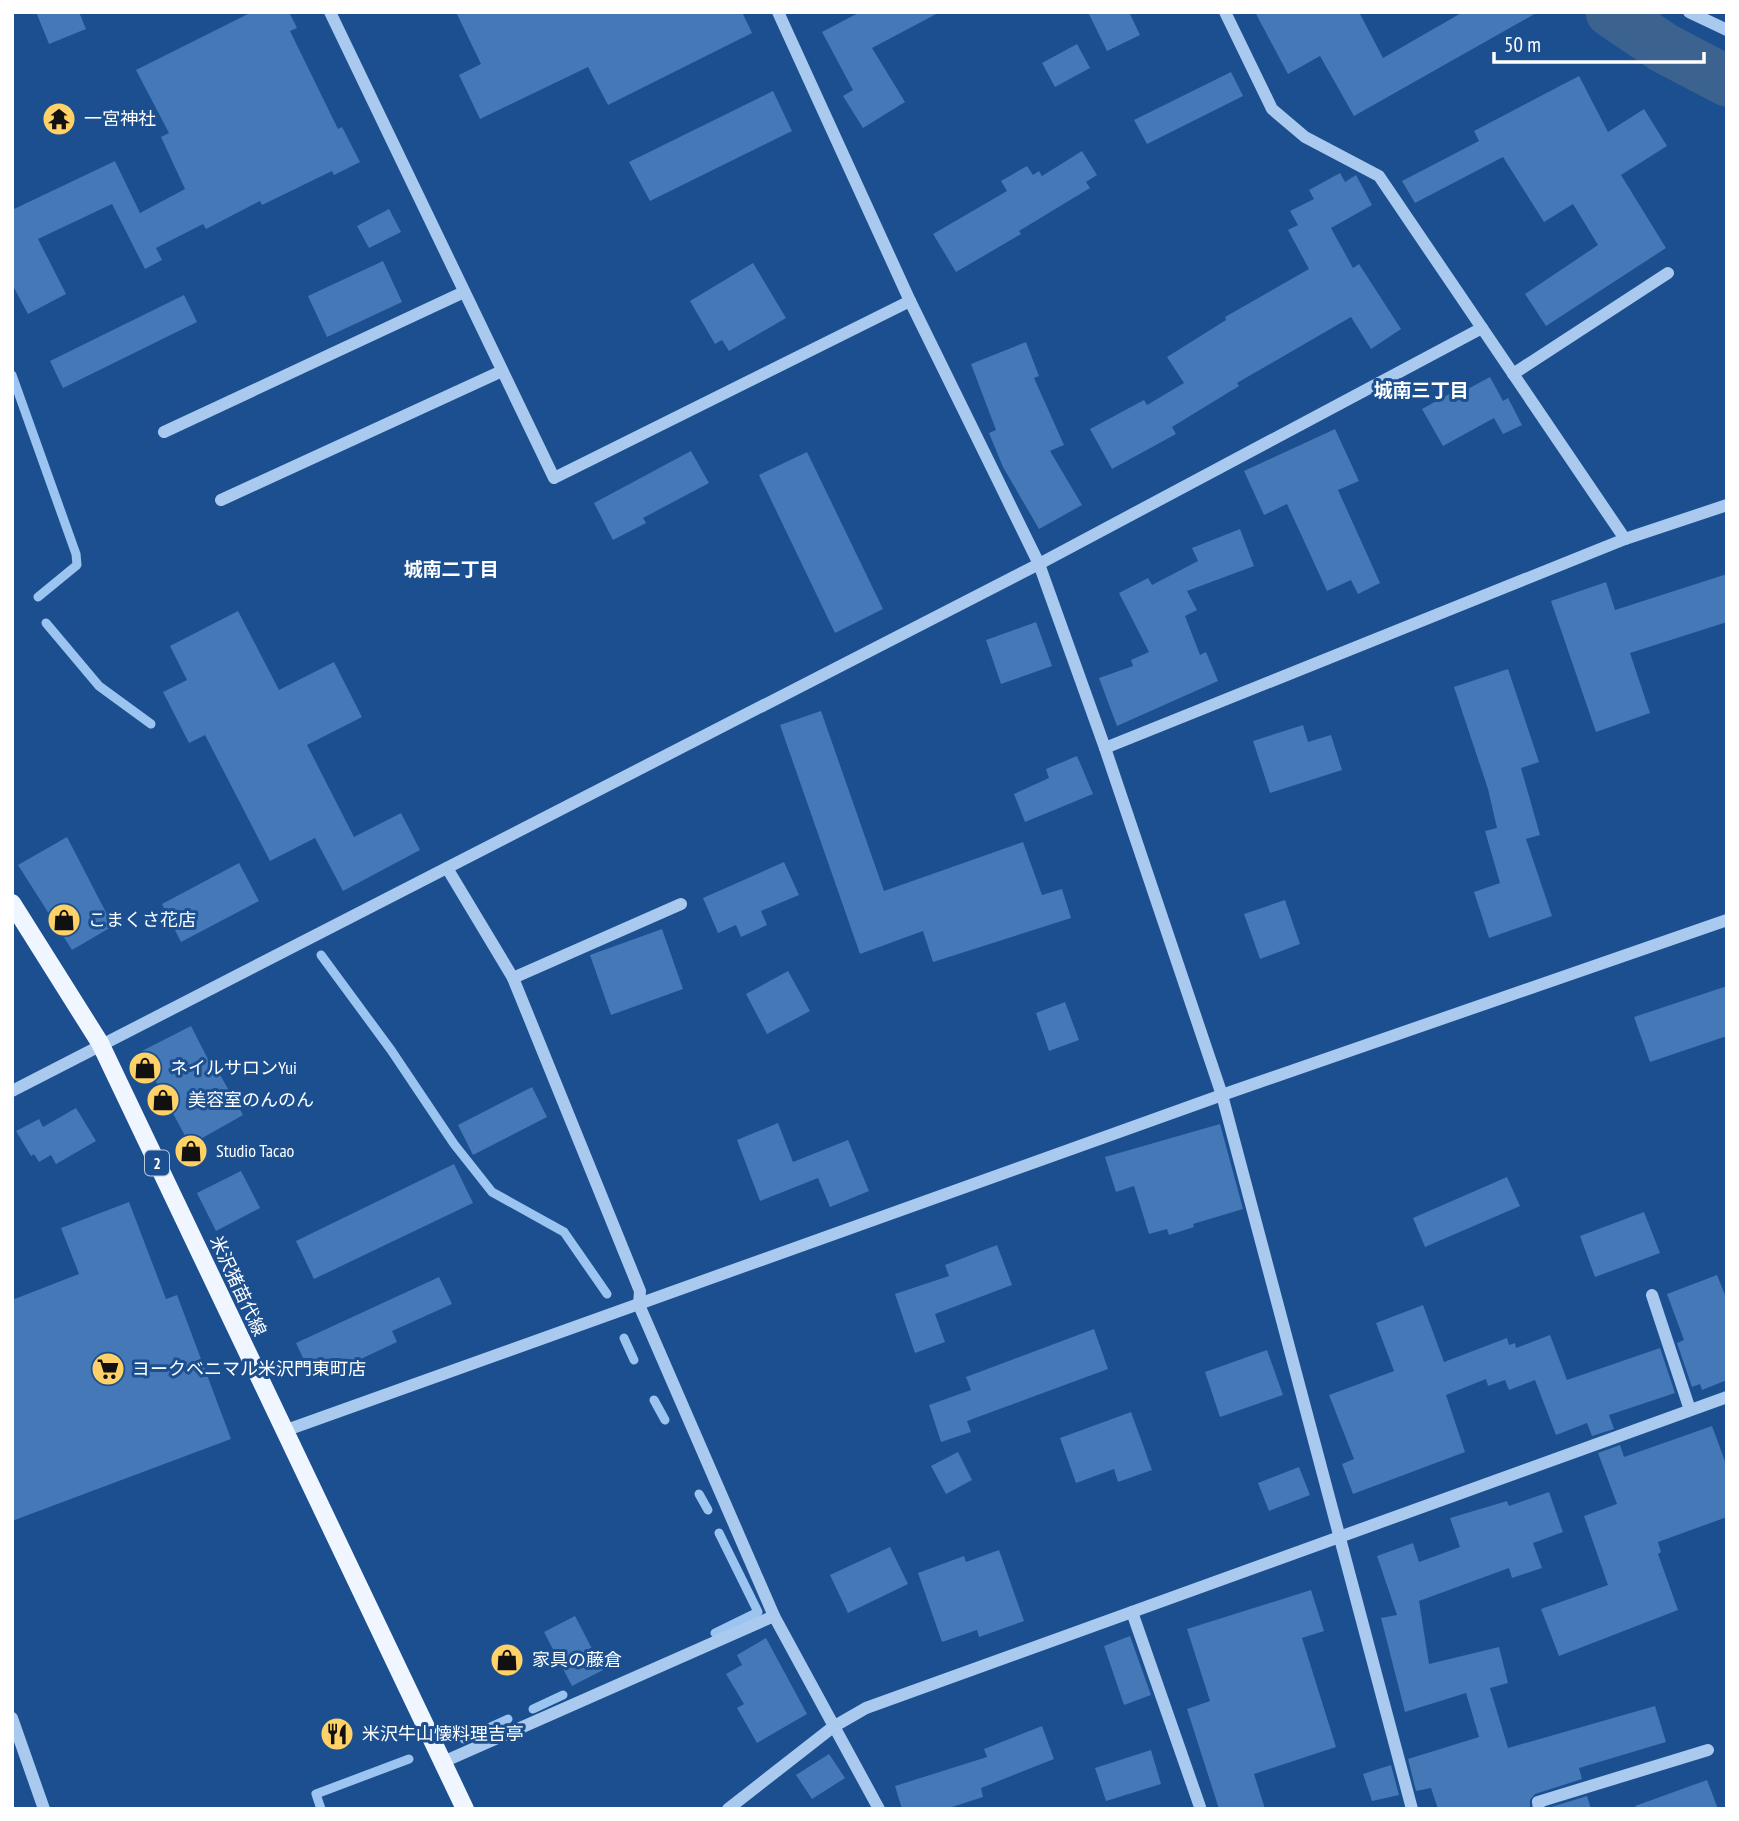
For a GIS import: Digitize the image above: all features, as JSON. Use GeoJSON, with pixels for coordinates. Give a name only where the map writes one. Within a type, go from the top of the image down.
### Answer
{"type":"FeatureCollection","features":[{"type":"Feature","properties":{"kind":"main road","name":"米沢猪苗代線"},"geometry":{"type":"LineString","coordinates":[[12,904],[100,1043],[466,1809]]}},
{"type":"Feature","properties":{"kind":"street"},"geometry":{"type":"LineString","coordinates":[[330,12],[554,478],[911,301]]}},
{"type":"Feature","properties":{"kind":"street"},"geometry":{"type":"LineString","coordinates":[[778,12],[911,301],[1039,564],[1105,748],[1222,1095],[1412,1809]]}},
{"type":"Feature","properties":{"kind":"street"},"geometry":{"type":"LineString","coordinates":[[1225,12],[1272,110],[1305,137],[1379,176],[1625,539]]}},
{"type":"Feature","properties":{"kind":"street"},"geometry":{"type":"LineString","coordinates":[[1689,12],[1727,30]]}},
{"type":"Feature","properties":{"kind":"street"},"geometry":{"type":"LineString","coordinates":[[1513,374],[1668,273]]}},
{"type":"Feature","properties":{"kind":"street"},"geometry":{"type":"LineString","coordinates":[[164,432],[464,292]]}},
{"type":"Feature","properties":{"kind":"street"},"geometry":{"type":"LineString","coordinates":[[12,1091],[100,1043],[1039,564],[1482,328]]}},
{"type":"Feature","properties":{"kind":"street"},"geometry":{"type":"LineString","coordinates":[[221,500],[502,371]]}},
{"type":"Feature","properties":{"kind":"street"},"geometry":{"type":"LineString","coordinates":[[1105,748],[1625,539],[1727,505]]}},
{"type":"Feature","properties":{"kind":"street"},"geometry":{"type":"LineString","coordinates":[[447,868],[513,978],[640,1291],[639,1305],[774,1616],[879,1809]]}},
{"type":"Feature","properties":{"kind":"street"},"geometry":{"type":"LineString","coordinates":[[513,978],[681,904]]}},
{"type":"Feature","properties":{"kind":"street"},"geometry":{"type":"LineString","coordinates":[[284,1431],[1222,1095],[1727,920]]}},
{"type":"Feature","properties":{"kind":"street"},"geometry":{"type":"LineString","coordinates":[[1652,1294],[1690,1410]]}},
{"type":"Feature","properties":{"kind":"street"},"geometry":{"type":"LineString","coordinates":[[728,1809],[834,1727],[866,1708],[1727,1397]]}},
{"type":"Feature","properties":{"kind":"street"},"geometry":{"type":"LineString","coordinates":[[1132,1612],[1200,1807]]}},
{"type":"Feature","properties":{"kind":"street"},"geometry":{"type":"LineString","coordinates":[[443,1762],[774,1616]]}},
{"type":"Feature","properties":{"kind":"street"},"geometry":{"type":"LineString","coordinates":[[12,1718],[16,1741],[44,1809]]}},
{"type":"Feature","properties":{"kind":"street"},"geometry":{"type":"LineString","coordinates":[[1539,1809],[1538,1802],[1708,1750]]}},
{"type":"Feature","properties":{"kind":"building"},"geometry":{"type":"Polygon","coordinates":[[[36,12],[79,12],[86,29],[49,44],[36,12]]]}},
{"type":"Feature","properties":{"kind":"building"},"geometry":{"type":"Polygon","coordinates":[[[252,12],[289,12],[297,28],[290,31],[338,129],[342,127],[360,162],[334,175],[332,171],[262,205],[260,201],[206,229],[203,224],[156,248],[162,260],[145,269],[112,204],[38,239],[66,294],[28,314],[12,284],[12,210],[115,161],[140,213],[185,189],[161,137],[169,133],[136,70],[252,12]]]}},
{"type":"Feature","properties":{"kind":"building"},"geometry":{"type":"Polygon","coordinates":[[[456,12],[742,12],[752,33],[608,105],[588,67],[480,119],[459,75],[481,64],[456,12]]]}},
{"type":"Feature","properties":{"kind":"building"},"geometry":{"type":"Polygon","coordinates":[[[860,12],[940,12],[872,48],[905,102],[863,128],[843,96],[853,90],[822,32],[860,12]]]}},
{"type":"Feature","properties":{"kind":"building"},"geometry":{"type":"Polygon","coordinates":[[[1088,12],[1129,12],[1140,35],[1107,51],[1088,12]]]}},
{"type":"Feature","properties":{"kind":"building"},"geometry":{"type":"Polygon","coordinates":[[[1255,12],[1359,12],[1383,58],[1463,12],[1538,12],[1354,116],[1320,56],[1288,74],[1255,12]]]}},
{"type":"Feature","properties":{"kind":"building"},"geometry":{"type":"Polygon","coordinates":[[[1077,44],[1090,68],[1055,87],[1042,63],[1077,44]]]}},
{"type":"Feature","properties":{"kind":"building"},"geometry":{"type":"Polygon","coordinates":[[[1231,72],[1243,96],[1147,144],[1134,120],[1231,72]]]}},
{"type":"Feature","properties":{"kind":"building"},"geometry":{"type":"Polygon","coordinates":[[[1579,76],[1608,132],[1644,109],[1667,146],[1621,175],[1666,248],[1546,326],[1525,294],[1598,245],[1573,204],[1544,222],[1503,157],[1415,203],[1402,181],[1479,141],[1474,131],[1579,76]]]}},
{"type":"Feature","properties":{"kind":"building"},"geometry":{"type":"Polygon","coordinates":[[[773,91],[792,131],[650,201],[629,162],[773,91]]]}},
{"type":"Feature","properties":{"kind":"building"},"geometry":{"type":"Polygon","coordinates":[[[1082,151],[1097,175],[1086,182],[1090,188],[1019,231],[1021,234],[956,272],[933,234],[1007,191],[1001,181],[1027,166],[1033,175],[1039,171],[1042,176],[1082,151]]]}},
{"type":"Feature","properties":{"kind":"building"},"geometry":{"type":"Polygon","coordinates":[[[1340,173],[1345,182],[1356,175],[1372,205],[1331,228],[1353,268],[1359,264],[1401,329],[1371,349],[1351,317],[1237,383],[1239,386],[1172,427],[1176,434],[1112,469],[1090,429],[1144,400],[1147,405],[1184,383],[1167,357],[1226,320],[1225,317],[1309,269],[1288,230],[1298,225],[1290,211],[1314,199],[1309,190],[1340,173]]]}},
{"type":"Feature","properties":{"kind":"building"},"geometry":{"type":"Polygon","coordinates":[[[389,209],[401,232],[369,248],[357,226],[389,209]]]}},
{"type":"Feature","properties":{"kind":"building"},"geometry":{"type":"Polygon","coordinates":[[[383,261],[402,302],[327,337],[308,296],[383,261]]]}},
{"type":"Feature","properties":{"kind":"building"},"geometry":{"type":"Polygon","coordinates":[[[753,263],[786,318],[729,351],[722,340],[715,344],[690,301],[753,263]]]}},
{"type":"Feature","properties":{"kind":"building"},"geometry":{"type":"Polygon","coordinates":[[[184,295],[197,322],[63,388],[50,361],[184,295]]]}},
{"type":"Feature","properties":{"kind":"building"},"geometry":{"type":"Polygon","coordinates":[[[1026,342],[1039,376],[1034,378],[1064,445],[1050,451],[1082,505],[1039,529],[1003,467],[989,433],[996,430],[971,364],[1026,342]]]}},
{"type":"Feature","properties":{"kind":"building"},"geometry":{"type":"Polygon","coordinates":[[[1490,377],[1503,401],[1508,398],[1522,425],[1503,434],[1494,418],[1443,446],[1422,409],[1462,387],[1464,391],[1490,377]]]}},
{"type":"Feature","properties":{"kind":"building"},"geometry":{"type":"Polygon","coordinates":[[[1335,429],[1359,481],[1338,490],[1380,583],[1358,594],[1351,580],[1327,591],[1287,504],[1264,515],[1244,471],[1335,429]]]}},
{"type":"Feature","properties":{"kind":"building"},"geometry":{"type":"Polygon","coordinates":[[[691,451],[709,483],[643,518],[646,523],[613,540],[594,503],[691,451]]]}},
{"type":"Feature","properties":{"kind":"building"},"geometry":{"type":"Polygon","coordinates":[[[807,452],[883,609],[835,633],[759,475],[807,452]]]}},
{"type":"Feature","properties":{"kind":"building"},"geometry":{"type":"Polygon","coordinates":[[[1240,529],[1254,566],[1187,591],[1197,610],[1185,616],[1200,655],[1206,652],[1218,681],[1117,726],[1099,678],[1133,666],[1131,660],[1149,652],[1119,593],[1148,578],[1152,585],[1198,561],[1192,548],[1240,529]]]}},
{"type":"Feature","properties":{"kind":"building"},"geometry":{"type":"Polygon","coordinates":[[[1727,574],[1727,622],[1630,653],[1650,713],[1596,732],[1551,601],[1606,582],[1615,610],[1727,574]]]}},
{"type":"Feature","properties":{"kind":"building"},"geometry":{"type":"Polygon","coordinates":[[[238,611],[279,690],[334,662],[362,717],[307,745],[354,837],[401,813],[420,850],[343,891],[315,838],[270,861],[205,735],[189,743],[163,692],[187,680],[170,646],[238,611]]]}},
{"type":"Feature","properties":{"kind":"building"},"geometry":{"type":"Polygon","coordinates":[[[1036,622],[1052,666],[1001,684],[986,640],[1036,622]]]}},
{"type":"Feature","properties":{"kind":"building"},"geometry":{"type":"Polygon","coordinates":[[[1508,669],[1539,762],[1521,768],[1540,835],[1526,839],[1552,916],[1489,938],[1474,892],[1500,883],[1485,831],[1497,828],[1488,789],[1454,687],[1508,669]]]}},
{"type":"Feature","properties":{"kind":"building"},"geometry":{"type":"Polygon","coordinates":[[[821,711],[884,891],[1023,842],[1042,895],[1062,889],[1071,918],[933,962],[923,931],[860,954],[780,725],[821,711]]]}},
{"type":"Feature","properties":{"kind":"building"},"geometry":{"type":"Polygon","coordinates":[[[1303,725],[1308,742],[1331,735],[1342,770],[1270,793],[1253,741],[1303,725]]]}},
{"type":"Feature","properties":{"kind":"building"},"geometry":{"type":"Polygon","coordinates":[[[1077,756],[1093,794],[1025,822],[1014,794],[1049,778],[1046,769],[1077,756]]]}},
{"type":"Feature","properties":{"kind":"building"},"geometry":{"type":"Polygon","coordinates":[[[67,837],[113,926],[72,950],[18,865],[67,837]]]}},
{"type":"Feature","properties":{"kind":"building"},"geometry":{"type":"Polygon","coordinates":[[[784,862],[799,895],[761,911],[767,925],[741,937],[736,925],[718,933],[703,898],[784,862]]]}},
{"type":"Feature","properties":{"kind":"building"},"geometry":{"type":"Polygon","coordinates":[[[239,863],[259,901],[181,942],[162,904],[239,863]]]}},
{"type":"Feature","properties":{"kind":"building"},"geometry":{"type":"Polygon","coordinates":[[[1285,900],[1300,944],[1260,959],[1244,914],[1285,900]]]}},
{"type":"Feature","properties":{"kind":"building"},"geometry":{"type":"Polygon","coordinates":[[[662,929],[683,989],[611,1015],[590,955],[662,929]]]}},
{"type":"Feature","properties":{"kind":"building"},"geometry":{"type":"Polygon","coordinates":[[[788,971],[810,1011],[767,1034],[746,994],[788,971]]]}},
{"type":"Feature","properties":{"kind":"building"},"geometry":{"type":"Polygon","coordinates":[[[1727,986],[1727,1036],[1650,1062],[1634,1017],[1727,986]]]}},
{"type":"Feature","properties":{"kind":"building"},"geometry":{"type":"Polygon","coordinates":[[[1065,1002],[1079,1040],[1049,1051],[1036,1013],[1065,1002]]]}},
{"type":"Feature","properties":{"kind":"building"},"geometry":{"type":"Polygon","coordinates":[[[191,1026],[216,1075],[219,1073],[243,1115],[190,1145],[140,1052],[191,1026]]]}},
{"type":"Feature","properties":{"kind":"building"},"geometry":{"type":"Polygon","coordinates":[[[532,1087],[547,1117],[473,1155],[458,1125],[532,1087]]]}},
{"type":"Feature","properties":{"kind":"building"},"geometry":{"type":"Polygon","coordinates":[[[76,1108],[96,1141],[56,1164],[51,1155],[39,1162],[34,1154],[31,1156],[16,1131],[39,1119],[43,1127],[76,1108]]]}},
{"type":"Feature","properties":{"kind":"building"},"geometry":{"type":"Polygon","coordinates":[[[778,1123],[793,1162],[848,1140],[869,1191],[830,1207],[818,1178],[760,1201],[737,1140],[778,1123]]]}},
{"type":"Feature","properties":{"kind":"building"},"geometry":{"type":"Polygon","coordinates":[[[1220,1124],[1243,1209],[1193,1224],[1194,1227],[1169,1235],[1167,1229],[1149,1234],[1134,1186],[1116,1192],[1105,1157],[1220,1124]]]}},
{"type":"Feature","properties":{"kind":"building"},"geometry":{"type":"Polygon","coordinates":[[[454,1164],[473,1203],[314,1279],[296,1241],[454,1164]]]}},
{"type":"Feature","properties":{"kind":"building"},"geometry":{"type":"Polygon","coordinates":[[[241,1171],[260,1208],[216,1231],[197,1193],[241,1171]]]}},
{"type":"Feature","properties":{"kind":"building"},"geometry":{"type":"Polygon","coordinates":[[[1507,1177],[1520,1206],[1425,1247],[1413,1218],[1507,1177]]]}},
{"type":"Feature","properties":{"kind":"building","name":"ヨークベニマル米沢門東町店"},"geometry":{"type":"Polygon","coordinates":[[[129,1202],[166,1299],[177,1295],[231,1439],[12,1521],[12,1300],[79,1274],[61,1228],[129,1202]]]}},
{"type":"Feature","properties":{"kind":"building"},"geometry":{"type":"Polygon","coordinates":[[[1644,1212],[1660,1253],[1595,1277],[1580,1236],[1644,1212]]]}},
{"type":"Feature","properties":{"kind":"building"},"geometry":{"type":"Polygon","coordinates":[[[997,1245],[1012,1285],[935,1314],[945,1342],[915,1353],[895,1294],[949,1276],[945,1265],[997,1245]]]}},
{"type":"Feature","properties":{"kind":"building"},"geometry":{"type":"Polygon","coordinates":[[[1717,1275],[1727,1300],[1727,1380],[1702,1390],[1700,1384],[1692,1387],[1677,1343],[1684,1340],[1667,1294],[1717,1275]]]}},
{"type":"Feature","properties":{"kind":"building"},"geometry":{"type":"Polygon","coordinates":[[[439,1277],[452,1304],[392,1331],[397,1342],[348,1365],[345,1359],[311,1375],[296,1343],[439,1277]]]}},
{"type":"Feature","properties":{"kind":"building"},"geometry":{"type":"Polygon","coordinates":[[[1423,1305],[1444,1362],[1507,1338],[1509,1345],[1515,1343],[1516,1348],[1550,1335],[1567,1380],[1660,1348],[1675,1393],[1609,1415],[1614,1429],[1592,1436],[1587,1423],[1556,1435],[1535,1380],[1509,1390],[1505,1380],[1488,1386],[1486,1379],[1446,1395],[1465,1452],[1353,1494],[1342,1464],[1354,1459],[1329,1395],[1394,1371],[1376,1323],[1423,1305]]]}},
{"type":"Feature","properties":{"kind":"building"},"geometry":{"type":"Polygon","coordinates":[[[1094,1329],[1108,1369],[967,1421],[971,1432],[941,1442],[929,1405],[971,1390],[966,1377],[1094,1329]]]}},
{"type":"Feature","properties":{"kind":"building"},"geometry":{"type":"Polygon","coordinates":[[[1267,1350],[1283,1395],[1220,1417],[1205,1372],[1267,1350]]]}},
{"type":"Feature","properties":{"kind":"building"},"geometry":{"type":"Polygon","coordinates":[[[1131,1412],[1152,1470],[1118,1482],[1114,1469],[1076,1483],[1060,1438],[1131,1412]]]}},
{"type":"Feature","properties":{"kind":"building"},"geometry":{"type":"Polygon","coordinates":[[[1712,1426],[1727,1467],[1727,1517],[1658,1542],[1661,1552],[1658,1554],[1678,1610],[1559,1656],[1541,1609],[1608,1585],[1584,1516],[1617,1504],[1598,1453],[1620,1445],[1624,1457],[1712,1426]]]}},
{"type":"Feature","properties":{"kind":"building"},"geometry":{"type":"Polygon","coordinates":[[[958,1452],[972,1480],[946,1494],[931,1466],[958,1452]]]}},
{"type":"Feature","properties":{"kind":"building"},"geometry":{"type":"Polygon","coordinates":[[[1299,1467],[1310,1495],[1269,1511],[1258,1483],[1299,1467]]]}},
{"type":"Feature","properties":{"kind":"building"},"geometry":{"type":"Polygon","coordinates":[[[1549,1492],[1563,1532],[1533,1543],[1542,1568],[1512,1578],[1509,1568],[1419,1601],[1429,1664],[1499,1647],[1508,1683],[1490,1688],[1508,1748],[1655,1706],[1666,1742],[1579,1768],[1582,1779],[1535,1794],[1530,1800],[1530,1809],[1438,1809],[1431,1788],[1416,1791],[1408,1759],[1479,1737],[1466,1693],[1405,1712],[1381,1618],[1397,1615],[1377,1556],[1413,1543],[1419,1562],[1460,1547],[1450,1518],[1507,1501],[1509,1506],[1549,1492]]]}},
{"type":"Feature","properties":{"kind":"building"},"geometry":{"type":"Polygon","coordinates":[[[890,1547],[908,1584],[848,1613],[830,1575],[890,1547]]]}},
{"type":"Feature","properties":{"kind":"building"},"geometry":{"type":"Polygon","coordinates":[[[999,1550],[1024,1621],[979,1637],[977,1630],[942,1642],[918,1573],[964,1556],[966,1562],[999,1550]]]}},
{"type":"Feature","properties":{"kind":"building"},"geometry":{"type":"Polygon","coordinates":[[[1311,1590],[1324,1631],[1302,1638],[1336,1747],[1254,1774],[1265,1809],[1219,1809],[1187,1709],[1210,1701],[1187,1629],[1311,1590]]]}},
{"type":"Feature","properties":{"kind":"building"},"geometry":{"type":"Polygon","coordinates":[[[575,1616],[603,1670],[572,1686],[544,1632],[575,1616]]]}},
{"type":"Feature","properties":{"kind":"building"},"geometry":{"type":"Polygon","coordinates":[[[1130,1636],[1151,1695],[1124,1705],[1104,1646],[1130,1636]]]}},
{"type":"Feature","properties":{"kind":"building"},"geometry":{"type":"Polygon","coordinates":[[[766,1638],[807,1714],[757,1743],[737,1708],[744,1704],[726,1674],[742,1665],[737,1655],[766,1638]]]}},
{"type":"Feature","properties":{"kind":"building"},"geometry":{"type":"Polygon","coordinates":[[[1042,1726],[1054,1759],[981,1788],[983,1797],[946,1809],[902,1809],[895,1786],[987,1757],[984,1749],[1042,1726]]]}},
{"type":"Feature","properties":{"kind":"building"},"geometry":{"type":"Polygon","coordinates":[[[1151,1750],[1161,1784],[1106,1801],[1095,1768],[1151,1750]]]}},
{"type":"Feature","properties":{"kind":"building"},"geometry":{"type":"Polygon","coordinates":[[[829,1754],[845,1778],[812,1799],[796,1775],[829,1754]]]}},
{"type":"Feature","properties":{"kind":"building"},"geometry":{"type":"Polygon","coordinates":[[[1391,1765],[1399,1795],[1372,1801],[1363,1774],[1391,1765]]]}},
{"type":"Feature","properties":{"kind":"building"},"geometry":{"type":"Polygon","coordinates":[[[1707,1780],[1718,1809],[1636,1809],[1635,1806],[1707,1780]]]}},
{"type":"Feature","properties":{"kind":"building"},"geometry":{"type":"Polygon","coordinates":[[[1587,1796],[1591,1809],[1548,1809],[1548,1808],[1587,1796]]]}},
{"type":"Feature","properties":{"kind":"waterway"},"geometry":{"type":"LineString","coordinates":[[1611,12],[1664,48],[1727,81]]}},
{"type":"Feature","properties":{"kind":"waterway"},"geometry":{"type":"LineString","coordinates":[[12,375],[76,554],[77,565],[38,597]]}},
{"type":"Feature","properties":{"kind":"waterway"},"geometry":{"type":"LineString","coordinates":[[46,623],[99,686],[151,724]]}},
{"type":"Feature","properties":{"kind":"waterway"},"geometry":{"type":"LineString","coordinates":[[321,955],[391,1050],[454,1144],[492,1192],[564,1232],[607,1294]]}},
{"type":"Feature","properties":{"kind":"waterway"},"geometry":{"type":"LineString","coordinates":[[624,1338],[634,1360]]}},
{"type":"Feature","properties":{"kind":"waterway"},"geometry":{"type":"LineString","coordinates":[[654,1400],[665,1420]]}},
{"type":"Feature","properties":{"kind":"waterway"},"geometry":{"type":"LineString","coordinates":[[699,1494],[708,1510]]}},
{"type":"Feature","properties":{"kind":"waterway"},"geometry":{"type":"LineString","coordinates":[[715,1633],[758,1612],[719,1533]]}},
{"type":"Feature","properties":{"kind":"waterway"},"geometry":{"type":"LineString","coordinates":[[533,1709],[563,1695]]}},
{"type":"Feature","properties":{"kind":"waterway"},"geometry":{"type":"LineString","coordinates":[[464,1739],[508,1719]]}},
{"type":"Feature","properties":{"kind":"waterway"},"geometry":{"type":"LineString","coordinates":[[321,1809],[316,1794],[409,1759]]}},
{"type":"Feature","properties":{"kind":"place","name":"一宮神社"},"geometry":{"type":"Point","coordinates":[59,119]}},
{"type":"Feature","properties":{"kind":"place","name":"こまくさ花店"},"geometry":{"type":"Point","coordinates":[64,920]}},
{"type":"Feature","properties":{"kind":"place","name":"ネイルサロンYui"},"geometry":{"type":"Point","coordinates":[145,1068]}},
{"type":"Feature","properties":{"kind":"place","name":"美容室のんのん"},"geometry":{"type":"Point","coordinates":[163,1100]}},
{"type":"Feature","properties":{"kind":"place","name":"Studio Tacao"},"geometry":{"type":"Point","coordinates":[191,1151]}},
{"type":"Feature","properties":{"kind":"place","name":"ヨークベニマル米沢門東町店"},"geometry":{"type":"Point","coordinates":[108,1369]}},
{"type":"Feature","properties":{"kind":"place","name":"家具の藤倉"},"geometry":{"type":"Point","coordinates":[507,1660]}},
{"type":"Feature","properties":{"kind":"place","name":"米沢牛山懐料理吉亭"},"geometry":{"type":"Point","coordinates":[337,1734]}},
{"type":"Feature","properties":{"kind":"district","name":"城南三丁目"},"geometry":{"type":"Point","coordinates":[1421,390]}},
{"type":"Feature","properties":{"kind":"district","name":"城南二丁目"},"geometry":{"type":"Point","coordinates":[451,569]}}]}
